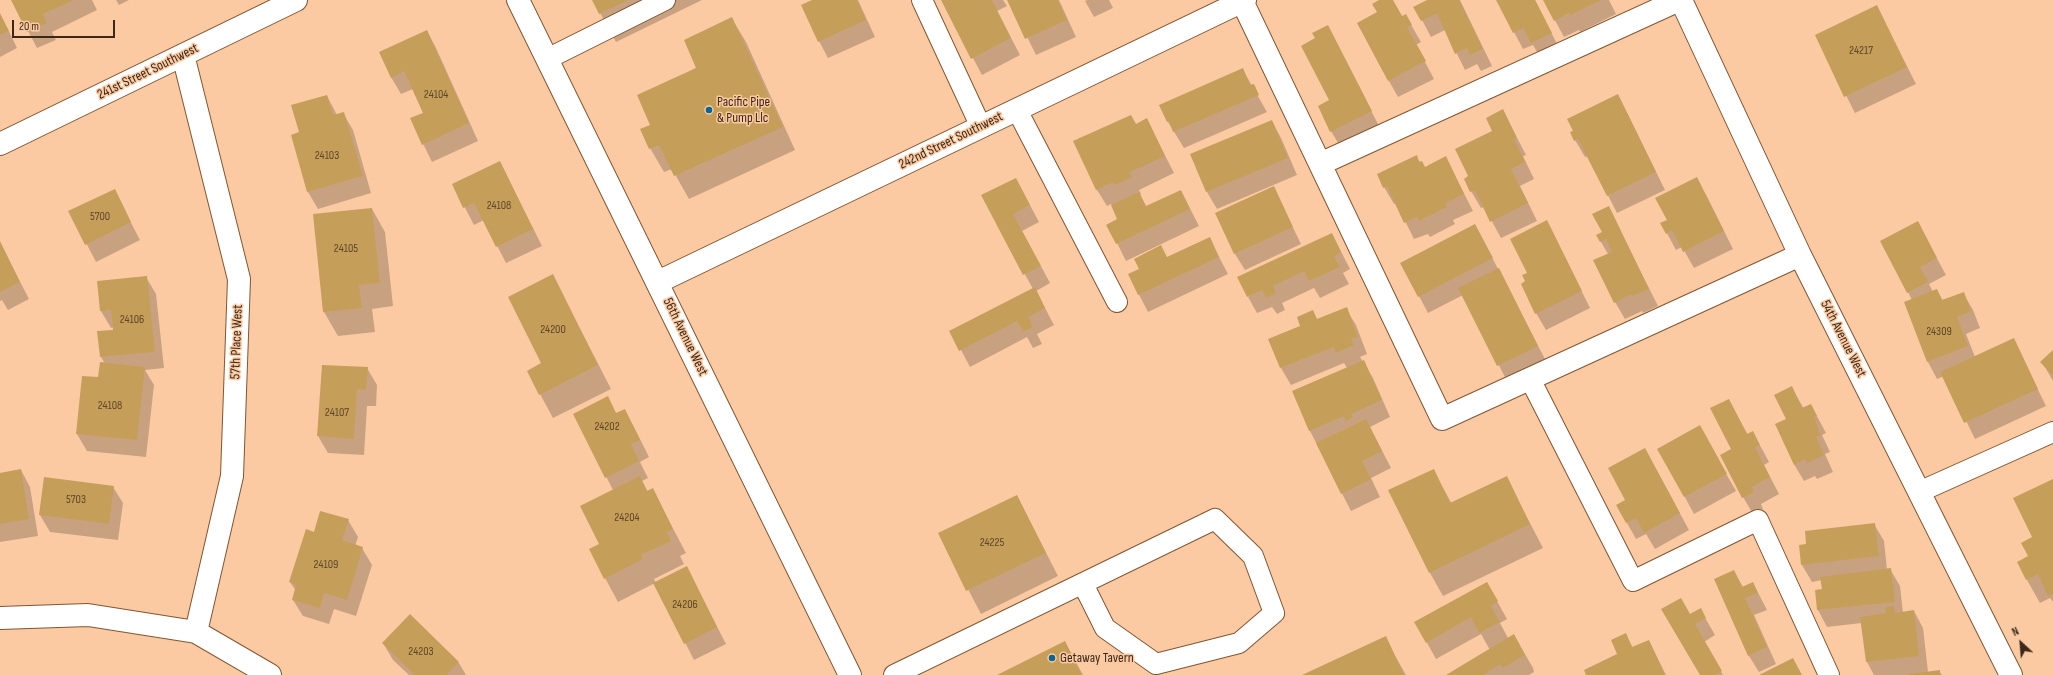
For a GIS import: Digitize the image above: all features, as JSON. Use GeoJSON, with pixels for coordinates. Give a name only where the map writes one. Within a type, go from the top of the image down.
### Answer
{"type":"FeatureCollection","features":[{"type":"Feature","properties":{"kind":"street","name":"241st Street Southwest"},"geometry":{"type":"LineString","coordinates":[[0,144],[296,0]]}},
{"type":"Feature","properties":{"kind":"street","name":"56th Avenue West"},"geometry":{"type":"LineString","coordinates":[[518,0],[850,675]]}},
{"type":"Feature","properties":{"kind":"street"},"geometry":{"type":"LineString","coordinates":[[1320,164],[1680,0]]}},
{"type":"Feature","properties":{"kind":"street","name":"54th Avenue West"},"geometry":{"type":"LineString","coordinates":[[1680,0],[1800,255],[2011,675]]}},
{"type":"Feature","properties":{"kind":"street","name":"242nd Street Southwest"},"geometry":{"type":"LineString","coordinates":[[658,282],[1243,1]]}},
{"type":"Feature","properties":{"kind":"street"},"geometry":{"type":"LineString","coordinates":[[1243,1],[1442,419],[1800,255]]}},
{"type":"Feature","properties":{"kind":"street","name":"57th Place West"},"geometry":{"type":"LineString","coordinates":[[184,55],[239,279],[232,476],[196,632]]}},
{"type":"Feature","properties":{"kind":"street"},"geometry":{"type":"LineString","coordinates":[[0,618],[88,615],[196,632],[270,675]]}},
{"type":"Feature","properties":{"kind":"lane"},"geometry":{"type":"LineString","coordinates":[[547,59],[664,0]]}},
{"type":"Feature","properties":{"kind":"lane"},"geometry":{"type":"LineString","coordinates":[[922,0],[981,127]]}},
{"type":"Feature","properties":{"kind":"lane"},"geometry":{"type":"LineString","coordinates":[[1017,110],[1117,302]]}},
{"type":"Feature","properties":{"kind":"lane"},"geometry":{"type":"LineString","coordinates":[[1530,379],[1633,581],[1758,520],[1829,675]]}},
{"type":"Feature","properties":{"kind":"lane"},"geometry":{"type":"LineString","coordinates":[[1919,492],[2053,432]]}},
{"type":"Feature","properties":{"kind":"lane"},"geometry":{"type":"LineString","coordinates":[[894,675],[930,667],[1083,584],[1215,519],[1253,556],[1274,613],[1239,642],[1156,664],[1105,628],[1083,584]]}},
{"type":"Feature","properties":{"kind":"building"},"geometry":{"type":"Polygon","coordinates":[[[11,0],[74,0],[43,14],[47,23],[27,32],[11,0]]]}},
{"type":"Feature","properties":{"kind":"building"},"geometry":{"type":"Polygon","coordinates":[[[592,0],[628,0],[599,14],[592,0]]]}},
{"type":"Feature","properties":{"kind":"building"},"geometry":{"type":"Polygon","coordinates":[[[812,0],[857,0],[866,20],[818,42],[801,5],[812,0]]]}},
{"type":"Feature","properties":{"kind":"building"},"geometry":{"type":"Polygon","coordinates":[[[941,0],[992,0],[1011,38],[971,59],[941,0]]]}},
{"type":"Feature","properties":{"kind":"building"},"geometry":{"type":"Polygon","coordinates":[[[1007,0],[1058,0],[1067,20],[1025,39],[1007,0]]]}},
{"type":"Feature","properties":{"kind":"building"},"geometry":{"type":"Polygon","coordinates":[[[1379,0],[1393,0],[1402,16],[1406,14],[1412,25],[1407,27],[1426,61],[1388,81],[1357,23],[1377,12],[1372,4],[1379,0]]]}},
{"type":"Feature","properties":{"kind":"building"},"geometry":{"type":"Polygon","coordinates":[[[1427,0],[1459,0],[1483,49],[1470,55],[1467,48],[1455,54],[1437,13],[1421,21],[1413,7],[1427,0]]]}},
{"type":"Feature","properties":{"kind":"building"},"geometry":{"type":"Polygon","coordinates":[[[1496,0],[1535,0],[1552,33],[1531,43],[1523,28],[1513,33],[1496,0]]]}},
{"type":"Feature","properties":{"kind":"building"},"geometry":{"type":"Polygon","coordinates":[[[1543,0],[1601,0],[1554,21],[1543,0]]]}},
{"type":"Feature","properties":{"kind":"building"},"geometry":{"type":"Polygon","coordinates":[[[1877,5],[1907,67],[1844,97],[1815,35],[1877,5]]]}},
{"type":"Feature","properties":{"kind":"building"},"geometry":{"type":"Polygon","coordinates":[[[0,14],[9,31],[0,35],[0,14]]]}},
{"type":"Feature","properties":{"kind":"building","name":"Pacific Pipe & Pump Llc"},"geometry":{"type":"Polygon","coordinates":[[[732,17],[783,127],[674,176],[659,145],[649,149],[640,129],[650,125],[637,95],[696,68],[684,40],[732,17]]]}},
{"type":"Feature","properties":{"kind":"building"},"geometry":{"type":"Polygon","coordinates":[[[1328,25],[1372,111],[1330,132],[1318,106],[1329,100],[1301,46],[1315,38],[1312,33],[1328,25]]]}},
{"type":"Feature","properties":{"kind":"building"},"geometry":{"type":"Polygon","coordinates":[[[427,30],[469,123],[422,145],[410,118],[423,113],[404,71],[391,78],[379,52],[427,30]]]}},
{"type":"Feature","properties":{"kind":"building"},"geometry":{"type":"Polygon","coordinates":[[[1243,68],[1250,85],[1254,84],[1259,95],[1173,132],[1169,121],[1167,122],[1159,105],[1243,68]]]}},
{"type":"Feature","properties":{"kind":"building"},"geometry":{"type":"Polygon","coordinates":[[[1618,94],[1656,172],[1607,196],[1578,139],[1574,141],[1570,132],[1573,131],[1567,119],[1618,94]]]}},
{"type":"Feature","properties":{"kind":"building"},"geometry":{"type":"Polygon","coordinates":[[[327,95],[333,115],[344,112],[363,176],[307,192],[291,135],[299,132],[291,105],[327,95]]]}},
{"type":"Feature","properties":{"kind":"building"},"geometry":{"type":"Polygon","coordinates":[[[1503,109],[1517,138],[1514,139],[1525,162],[1511,169],[1528,203],[1490,222],[1475,190],[1470,192],[1464,179],[1468,176],[1455,149],[1492,131],[1486,118],[1503,109]]]}},
{"type":"Feature","properties":{"kind":"building"},"geometry":{"type":"Polygon","coordinates":[[[1131,115],[1136,124],[1147,118],[1165,156],[1130,172],[1132,177],[1115,185],[1114,182],[1096,190],[1073,141],[1131,115]]]}},
{"type":"Feature","properties":{"kind":"building"},"geometry":{"type":"Polygon","coordinates":[[[1272,120],[1288,158],[1206,192],[1190,154],[1272,120]]]}},
{"type":"Feature","properties":{"kind":"building"},"geometry":{"type":"Polygon","coordinates":[[[1417,155],[1419,162],[1422,161],[1425,167],[1446,156],[1464,194],[1445,203],[1447,207],[1419,221],[1417,217],[1404,223],[1387,186],[1383,188],[1377,174],[1417,155]]]}},
{"type":"Feature","properties":{"kind":"building"},"geometry":{"type":"Polygon","coordinates":[[[500,161],[533,229],[496,247],[474,203],[463,208],[452,184],[500,161]]]}},
{"type":"Feature","properties":{"kind":"building"},"geometry":{"type":"Polygon","coordinates":[[[1697,177],[1724,231],[1683,252],[1672,230],[1666,234],[1660,223],[1667,220],[1655,198],[1697,177]]]}},
{"type":"Feature","properties":{"kind":"building"},"geometry":{"type":"Polygon","coordinates":[[[1016,178],[1030,205],[1013,214],[1041,266],[1023,275],[981,195],[1016,178]]]}},
{"type":"Feature","properties":{"kind":"building"},"geometry":{"type":"Polygon","coordinates":[[[1274,186],[1293,227],[1234,254],[1215,213],[1274,186]]]}},
{"type":"Feature","properties":{"kind":"building"},"geometry":{"type":"Polygon","coordinates":[[[115,189],[131,222],[85,245],[68,211],[115,189]]]}},
{"type":"Feature","properties":{"kind":"building"},"geometry":{"type":"Polygon","coordinates":[[[1181,190],[1190,209],[1116,244],[1106,225],[1117,219],[1111,205],[1139,192],[1146,206],[1181,190]]]}},
{"type":"Feature","properties":{"kind":"building"},"geometry":{"type":"Polygon","coordinates":[[[1609,206],[1649,289],[1632,296],[1631,294],[1614,303],[1593,260],[1612,252],[1606,239],[1600,242],[1596,235],[1602,232],[1592,214],[1609,206]]]}},
{"type":"Feature","properties":{"kind":"building"},"geometry":{"type":"Polygon","coordinates":[[[372,208],[380,283],[359,285],[362,308],[323,312],[313,214],[372,208]]]}},
{"type":"Feature","properties":{"kind":"building"},"geometry":{"type":"Polygon","coordinates":[[[1547,220],[1582,291],[1535,314],[1521,284],[1525,281],[1522,275],[1527,273],[1510,239],[1547,220]]]}},
{"type":"Feature","properties":{"kind":"building"},"geometry":{"type":"Polygon","coordinates":[[[1918,221],[1937,258],[1920,267],[1928,282],[1907,293],[1880,241],[1918,221]]]}},
{"type":"Feature","properties":{"kind":"building"},"geometry":{"type":"Polygon","coordinates":[[[1475,224],[1493,258],[1418,297],[1400,263],[1475,224]]]}},
{"type":"Feature","properties":{"kind":"building"},"geometry":{"type":"Polygon","coordinates":[[[1332,233],[1341,252],[1334,256],[1340,267],[1309,281],[1304,271],[1273,286],[1276,293],[1266,298],[1262,290],[1247,297],[1237,277],[1332,233]]]}},
{"type":"Feature","properties":{"kind":"building"},"geometry":{"type":"Polygon","coordinates":[[[1210,237],[1219,257],[1138,295],[1128,274],[1139,269],[1134,259],[1161,245],[1167,257],[1210,237]]]}},
{"type":"Feature","properties":{"kind":"building"},"geometry":{"type":"Polygon","coordinates":[[[0,241],[20,282],[0,292],[0,241]]]}},
{"type":"Feature","properties":{"kind":"building"},"geometry":{"type":"Polygon","coordinates":[[[1499,268],[1538,346],[1497,366],[1458,288],[1499,268]]]}},
{"type":"Feature","properties":{"kind":"building"},"geometry":{"type":"Polygon","coordinates":[[[553,274],[598,365],[539,395],[527,371],[541,363],[508,297],[553,274]]]}},
{"type":"Feature","properties":{"kind":"building"},"geometry":{"type":"Polygon","coordinates":[[[147,276],[155,352],[100,357],[97,331],[113,330],[111,310],[100,311],[97,281],[147,276]]]}},
{"type":"Feature","properties":{"kind":"building"},"geometry":{"type":"Polygon","coordinates":[[[1035,287],[1045,308],[1028,317],[1033,327],[1023,332],[1017,321],[959,351],[949,331],[1035,287]]]}},
{"type":"Feature","properties":{"kind":"building"},"geometry":{"type":"Polygon","coordinates":[[[1937,289],[1942,300],[1964,292],[1971,311],[1957,317],[1968,346],[1927,362],[1904,302],[1937,289]]]}},
{"type":"Feature","properties":{"kind":"building"},"geometry":{"type":"Polygon","coordinates":[[[1347,307],[1358,337],[1351,339],[1354,345],[1336,353],[1334,347],[1280,368],[1268,339],[1300,326],[1297,317],[1313,310],[1317,319],[1347,307]]]}},
{"type":"Feature","properties":{"kind":"building"},"geometry":{"type":"Polygon","coordinates":[[[2014,338],[2038,389],[1964,423],[1940,372],[2014,338]]]}},
{"type":"Feature","properties":{"kind":"building"},"geometry":{"type":"Polygon","coordinates":[[[2053,350],[2053,376],[2040,362],[2053,350]]]}},
{"type":"Feature","properties":{"kind":"building"},"geometry":{"type":"Polygon","coordinates":[[[1364,360],[1382,400],[1351,414],[1353,417],[1346,421],[1344,416],[1309,431],[1292,391],[1364,360]]]}},
{"type":"Feature","properties":{"kind":"building"},"geometry":{"type":"Polygon","coordinates":[[[100,362],[145,367],[137,440],[76,434],[82,376],[98,377],[100,362]]]}},
{"type":"Feature","properties":{"kind":"building"},"geometry":{"type":"Polygon","coordinates":[[[322,365],[368,367],[366,390],[357,389],[354,439],[317,436],[322,365]]]}},
{"type":"Feature","properties":{"kind":"building"},"geometry":{"type":"Polygon","coordinates":[[[1792,386],[1802,408],[1811,404],[1817,416],[1814,417],[1821,435],[1816,437],[1824,455],[1807,463],[1805,459],[1794,465],[1775,424],[1786,419],[1774,395],[1792,386]]]}},
{"type":"Feature","properties":{"kind":"building"},"geometry":{"type":"Polygon","coordinates":[[[608,396],[616,413],[625,409],[640,440],[631,444],[639,461],[605,478],[573,414],[608,396]]]}},
{"type":"Feature","properties":{"kind":"building"},"geometry":{"type":"Polygon","coordinates":[[[1729,399],[1747,434],[1753,431],[1760,445],[1755,447],[1770,477],[1752,487],[1754,492],[1742,498],[1720,455],[1731,449],[1710,408],[1729,399]]]}},
{"type":"Feature","properties":{"kind":"building"},"geometry":{"type":"Polygon","coordinates":[[[1366,419],[1382,451],[1362,461],[1371,479],[1341,494],[1316,443],[1366,419]]]}},
{"type":"Feature","properties":{"kind":"building"},"geometry":{"type":"Polygon","coordinates":[[[1700,425],[1727,474],[1684,497],[1657,449],[1700,425]]]}},
{"type":"Feature","properties":{"kind":"building"},"geometry":{"type":"Polygon","coordinates":[[[1645,448],[1680,513],[1644,533],[1636,518],[1626,523],[1616,505],[1625,500],[1608,468],[1645,448]]]}},
{"type":"Feature","properties":{"kind":"building"},"geometry":{"type":"Polygon","coordinates":[[[21,469],[29,519],[0,524],[0,473],[21,469]]]}},
{"type":"Feature","properties":{"kind":"building"},"geometry":{"type":"Polygon","coordinates":[[[1434,469],[1450,503],[1507,476],[1530,524],[1429,573],[1388,490],[1434,469]]]}},
{"type":"Feature","properties":{"kind":"building"},"geometry":{"type":"Polygon","coordinates":[[[640,476],[647,491],[653,488],[673,529],[667,532],[671,541],[641,555],[643,559],[604,579],[589,549],[599,544],[580,506],[640,476]]]}},
{"type":"Feature","properties":{"kind":"building"},"geometry":{"type":"Polygon","coordinates":[[[44,477],[114,486],[109,524],[39,515],[44,477]]]}},
{"type":"Feature","properties":{"kind":"building"},"geometry":{"type":"Polygon","coordinates":[[[2053,479],[2053,594],[2048,596],[2038,574],[2026,580],[2017,562],[2028,556],[2021,543],[2032,537],[2013,498],[2053,479]]]}},
{"type":"Feature","properties":{"kind":"building"},"geometry":{"type":"Polygon","coordinates":[[[1017,495],[1046,553],[966,591],[938,533],[1017,495]]]}},
{"type":"Feature","properties":{"kind":"building"},"geometry":{"type":"Polygon","coordinates":[[[320,511],[349,519],[342,540],[363,547],[347,600],[324,593],[320,608],[292,600],[296,585],[289,582],[306,529],[314,532],[320,511]]]}},
{"type":"Feature","properties":{"kind":"building"},"geometry":{"type":"Polygon","coordinates":[[[1875,523],[1879,556],[1801,565],[1799,545],[1806,544],[1805,531],[1875,523]]]}},
{"type":"Feature","properties":{"kind":"building"},"geometry":{"type":"Polygon","coordinates":[[[687,566],[717,627],[684,644],[653,583],[687,566]]]}},
{"type":"Feature","properties":{"kind":"building"},"geometry":{"type":"Polygon","coordinates":[[[1891,568],[1895,602],[1817,610],[1815,590],[1822,589],[1820,577],[1891,568]]]}},
{"type":"Feature","properties":{"kind":"building"},"geometry":{"type":"Polygon","coordinates":[[[1734,570],[1742,587],[1753,582],[1758,593],[1745,598],[1767,647],[1748,656],[1714,579],[1734,570]]]}},
{"type":"Feature","properties":{"kind":"building"},"geometry":{"type":"Polygon","coordinates":[[[1487,582],[1498,601],[1491,606],[1500,622],[1479,633],[1471,617],[1426,643],[1414,622],[1487,582]]]}},
{"type":"Feature","properties":{"kind":"building"},"geometry":{"type":"Polygon","coordinates":[[[1681,598],[1690,614],[1701,608],[1706,618],[1695,624],[1722,671],[1715,675],[1700,675],[1661,609],[1681,598]]]}},
{"type":"Feature","properties":{"kind":"building"},"geometry":{"type":"Polygon","coordinates":[[[1894,606],[1895,613],[1914,610],[1919,656],[1866,662],[1860,617],[1886,613],[1885,607],[1894,606]]]}},
{"type":"Feature","properties":{"kind":"building"},"geometry":{"type":"Polygon","coordinates":[[[410,614],[459,662],[446,675],[415,675],[382,643],[410,614]]]}},
{"type":"Feature","properties":{"kind":"building"},"geometry":{"type":"Polygon","coordinates":[[[1626,633],[1632,647],[1649,640],[1665,675],[1586,675],[1584,670],[1617,654],[1611,640],[1626,633]]]}},
{"type":"Feature","properties":{"kind":"building"},"geometry":{"type":"Polygon","coordinates":[[[1514,634],[1525,655],[1503,668],[1500,664],[1483,675],[1446,675],[1514,634]]]}},
{"type":"Feature","properties":{"kind":"building"},"geometry":{"type":"Polygon","coordinates":[[[1386,636],[1404,675],[1302,675],[1386,636]]]}},
{"type":"Feature","properties":{"kind":"building","name":"Getaway Tavern"},"geometry":{"type":"Polygon","coordinates":[[[1065,641],[1082,675],[997,675],[1065,641]]]}},
{"type":"Feature","properties":{"kind":"building"},"geometry":{"type":"Polygon","coordinates":[[[1793,658],[1802,675],[1759,675],[1793,658]]]}},
{"type":"Feature","properties":{"kind":"building"},"geometry":{"type":"Polygon","coordinates":[[[1940,670],[1940,675],[1909,675],[1909,674],[1940,670]]]}},
{"type":"Feature","properties":{"kind":"place","name":"Pacific Pipe & Pump Llc"},"geometry":{"type":"Point","coordinates":[709,110]}},
{"type":"Feature","properties":{"kind":"place","name":"Getaway Tavern"},"geometry":{"type":"Point","coordinates":[1052,658]}}]}
